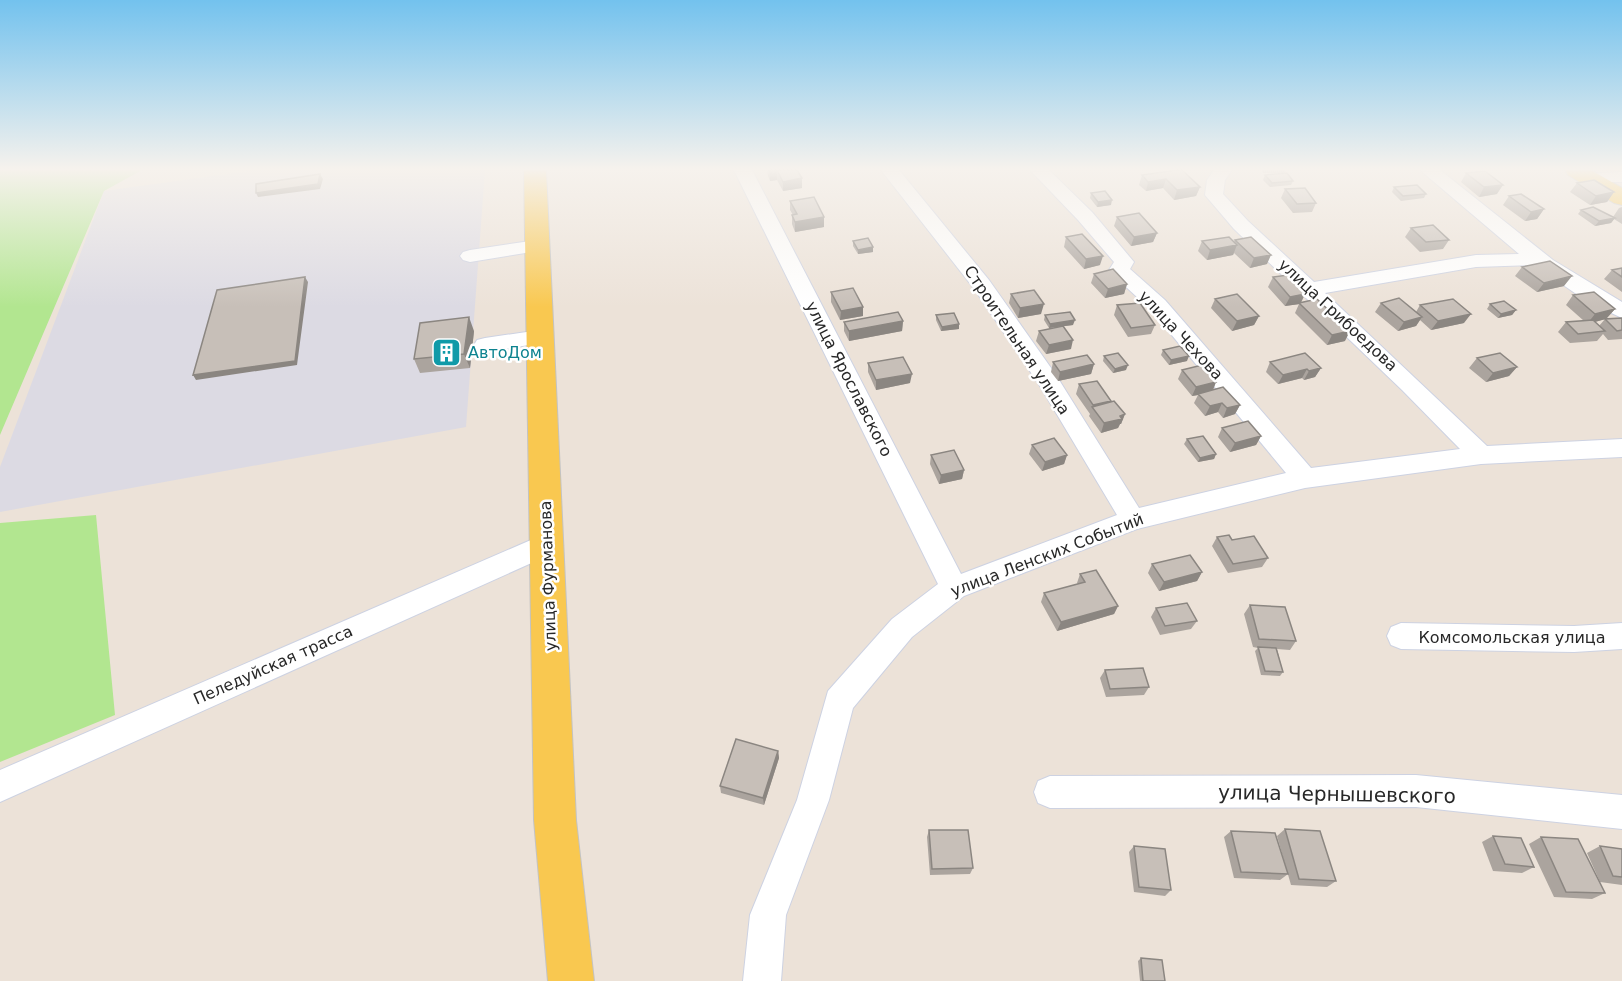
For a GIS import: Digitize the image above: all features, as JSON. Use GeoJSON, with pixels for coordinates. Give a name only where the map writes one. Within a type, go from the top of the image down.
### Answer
{"type":"FeatureCollection","features":[{"type":"Feature","properties":{"kind":"main road","name":"улица Фурманова"},"geometry":{"type":"LineString","coordinates":[[536,216],[555,820],[571,981]]}},
{"type":"Feature","properties":{"kind":"street","name":"улица Ярославского"},"geometry":{"type":"LineString","coordinates":[[766,216],[954,588]]}},
{"type":"Feature","properties":{"kind":"street","name":"Строительная улица"},"geometry":{"type":"LineString","coordinates":[[927,216],[982,285],[1048,381],[1132,519]]}},
{"type":"Feature","properties":{"kind":"street","name":"улица Чехова"},"geometry":{"type":"LineString","coordinates":[[1085,216],[1124,262],[1119,270],[1158,305],[1305,478]]}},
{"type":"Feature","properties":{"kind":"street","name":"улица Грибоедова"},"geometry":{"type":"LineString","coordinates":[[1233,216],[1410,384],[1481,455]]}},
{"type":"Feature","properties":{"kind":"street"},"geometry":{"type":"LineString","coordinates":[[1485,216],[1538,259],[1603,302],[1622,311]]}},
{"type":"Feature","properties":{"kind":"street"},"geometry":{"type":"LineString","coordinates":[[470,256],[537,246]]}},
{"type":"Feature","properties":{"kind":"street"},"geometry":{"type":"LineString","coordinates":[[1310,289],[1476,261],[1538,259]]}},
{"type":"Feature","properties":{"kind":"street"},"geometry":{"type":"LineString","coordinates":[[485,345],[540,337]]}},
{"type":"Feature","properties":{"kind":"street","name":"улица Ленских Событий"},"geometry":{"type":"LineString","coordinates":[[762,981],[768,915],[813,800],[839,700],[902,628],[954,588],[1132,519],[1305,478],[1481,455],[1622,448]]}},
{"type":"Feature","properties":{"kind":"street","name":"Пеледуйская трасса"},"geometry":{"type":"LineString","coordinates":[[0,786],[547,544]]}},
{"type":"Feature","properties":{"kind":"street","name":"Комсомольская улица"},"geometry":{"type":"LineString","coordinates":[[1401,636],[1574,639],[1622,636]]}},
{"type":"Feature","properties":{"kind":"street","name":"улица Чернышевского"},"geometry":{"type":"LineString","coordinates":[[1050,792],[1416,791],[1622,812]]}},
{"type":"Feature","properties":{"kind":"shaded area"},"geometry":{"type":"Polygon","coordinates":[[[95,216],[482,216],[466,427],[0,512],[0,467],[95,216]]]}},
{"type":"Feature","properties":{"kind":"green space"},"geometry":{"type":"Polygon","coordinates":[[[0,216],[93,216],[0,435],[0,216]]]}},
{"type":"Feature","properties":{"kind":"green space"},"geometry":{"type":"Polygon","coordinates":[[[96,515],[115,715],[0,762],[0,523],[96,515]]]}},
{"type":"Feature","properties":{"kind":"building"},"geometry":{"type":"Polygon","coordinates":[[[792,216],[824,217],[795,222],[792,216]]]}},
{"type":"Feature","properties":{"kind":"building"},"geometry":{"type":"Polygon","coordinates":[[[1142,216],[1157,233],[1134,237],[1117,217],[1142,216]]]}},
{"type":"Feature","properties":{"kind":"building"},"geometry":{"type":"Polygon","coordinates":[[[1590,216],[1611,216],[1615,218],[1599,221],[1590,216]]]}},
{"type":"Feature","properties":{"kind":"building"},"geometry":{"type":"Polygon","coordinates":[[[1433,225],[1449,240],[1426,242],[1411,228],[1433,225]]]}},
{"type":"Feature","properties":{"kind":"building"},"geometry":{"type":"Polygon","coordinates":[[[1082,234],[1103,256],[1086,259],[1066,237],[1082,234]]]}},
{"type":"Feature","properties":{"kind":"building"},"geometry":{"type":"Polygon","coordinates":[[[1229,237],[1237,245],[1210,250],[1202,241],[1229,237]]]}},
{"type":"Feature","properties":{"kind":"building"},"geometry":{"type":"Polygon","coordinates":[[[1251,237],[1271,255],[1254,258],[1235,240],[1251,237]]]}},
{"type":"Feature","properties":{"kind":"building"},"geometry":{"type":"Polygon","coordinates":[[[868,238],[873,247],[858,250],[853,241],[868,238]]]}},
{"type":"Feature","properties":{"kind":"building"},"geometry":{"type":"Polygon","coordinates":[[[1550,261],[1572,276],[1544,283],[1522,267],[1550,261]]]}},
{"type":"Feature","properties":{"kind":"building"},"geometry":{"type":"Polygon","coordinates":[[[1622,268],[1622,277],[1612,270],[1622,268]]]}},
{"type":"Feature","properties":{"kind":"building"},"geometry":{"type":"Polygon","coordinates":[[[1113,269],[1127,284],[1108,289],[1094,274],[1113,269]]]}},
{"type":"Feature","properties":{"kind":"building"},"geometry":{"type":"Polygon","coordinates":[[[1288,275],[1305,294],[1290,297],[1273,277],[1288,275]]]}},
{"type":"Feature","properties":{"kind":"building"},"geometry":{"type":"Polygon","coordinates":[[[305,277],[295,361],[193,375],[217,290],[305,277]]]}},
{"type":"Feature","properties":{"kind":"building"},"geometry":{"type":"Polygon","coordinates":[[[853,288],[863,307],[841,311],[831,292],[853,288]]]}},
{"type":"Feature","properties":{"kind":"building"},"geometry":{"type":"Polygon","coordinates":[[[1034,290],[1044,304],[1020,308],[1011,294],[1034,290]]]}},
{"type":"Feature","properties":{"kind":"building"},"geometry":{"type":"Polygon","coordinates":[[[1594,292],[1615,309],[1595,314],[1573,295],[1594,292]]]}},
{"type":"Feature","properties":{"kind":"building"},"geometry":{"type":"Polygon","coordinates":[[[1237,294],[1259,316],[1237,321],[1215,299],[1237,294]]]}},
{"type":"Feature","properties":{"kind":"building"},"geometry":{"type":"Polygon","coordinates":[[[1399,298],[1422,317],[1404,322],[1381,303],[1399,298]]]}},
{"type":"Feature","properties":{"kind":"building"},"geometry":{"type":"Polygon","coordinates":[[[1317,299],[1350,331],[1332,335],[1299,303],[1317,299]]]}},
{"type":"Feature","properties":{"kind":"building"},"geometry":{"type":"Polygon","coordinates":[[[1453,299],[1471,314],[1438,321],[1420,305],[1453,299]]]}},
{"type":"Feature","properties":{"kind":"building"},"geometry":{"type":"Polygon","coordinates":[[[1504,301],[1516,310],[1501,314],[1490,304],[1504,301]]]}},
{"type":"Feature","properties":{"kind":"building"},"geometry":{"type":"Polygon","coordinates":[[[1140,303],[1155,325],[1131,328],[1117,305],[1140,303]]]}},
{"type":"Feature","properties":{"kind":"building"},"geometry":{"type":"Polygon","coordinates":[[[898,312],[903,321],[849,331],[844,322],[898,312]]]}},
{"type":"Feature","properties":{"kind":"building"},"geometry":{"type":"Polygon","coordinates":[[[1070,312],[1075,320],[1050,324],[1045,315],[1070,312]]]}},
{"type":"Feature","properties":{"kind":"building"},"geometry":{"type":"Polygon","coordinates":[[[954,313],[959,324],[942,327],[936,315],[954,313]]]}},
{"type":"Feature","properties":{"kind":"building"},"geometry":{"type":"Polygon","coordinates":[[[469,317],[464,354],[414,359],[420,323],[469,317]]]}},
{"type":"Feature","properties":{"kind":"building"},"geometry":{"type":"Polygon","coordinates":[[[1622,318],[1622,330],[1617,331],[1605,319],[1622,318]]]}},
{"type":"Feature","properties":{"kind":"building"},"geometry":{"type":"Polygon","coordinates":[[[1593,320],[1605,331],[1578,334],[1566,322],[1593,320]]]}},
{"type":"Feature","properties":{"kind":"building"},"geometry":{"type":"Polygon","coordinates":[[[1063,326],[1073,340],[1049,345],[1039,331],[1063,326]]]}},
{"type":"Feature","properties":{"kind":"building"},"geometry":{"type":"Polygon","coordinates":[[[1180,346],[1189,356],[1171,360],[1163,350],[1180,346]]]}},
{"type":"Feature","properties":{"kind":"building"},"geometry":{"type":"Polygon","coordinates":[[[1118,353],[1128,365],[1115,369],[1104,356],[1118,353]]]}},
{"type":"Feature","properties":{"kind":"building"},"geometry":{"type":"Polygon","coordinates":[[[1305,353],[1321,368],[1283,375],[1270,362],[1305,353]]]}},
{"type":"Feature","properties":{"kind":"building"},"geometry":{"type":"Polygon","coordinates":[[[1500,353],[1517,367],[1493,373],[1477,358],[1500,353]]]}},
{"type":"Feature","properties":{"kind":"building"},"geometry":{"type":"Polygon","coordinates":[[[1087,355],[1094,364],[1060,372],[1053,362],[1087,355]]]}},
{"type":"Feature","properties":{"kind":"building"},"geometry":{"type":"Polygon","coordinates":[[[903,357],[912,374],[876,380],[868,363],[903,357]]]}},
{"type":"Feature","properties":{"kind":"building"},"geometry":{"type":"Polygon","coordinates":[[[1202,365],[1216,382],[1196,387],[1182,370],[1202,365]]]}},
{"type":"Feature","properties":{"kind":"building"},"geometry":{"type":"Polygon","coordinates":[[[1097,381],[1111,401],[1093,405],[1079,384],[1097,381]]]}},
{"type":"Feature","properties":{"kind":"building"},"geometry":{"type":"Polygon","coordinates":[[[1223,387],[1240,405],[1227,408],[1222,403],[1210,406],[1198,394],[1223,387]]]}},
{"type":"Feature","properties":{"kind":"building"},"geometry":{"type":"Polygon","coordinates":[[[1114,401],[1125,414],[1120,416],[1122,419],[1104,423],[1092,407],[1114,401]]]}},
{"type":"Feature","properties":{"kind":"building"},"geometry":{"type":"Polygon","coordinates":[[[1248,421],[1261,436],[1235,443],[1222,428],[1248,421]]]}},
{"type":"Feature","properties":{"kind":"building"},"geometry":{"type":"Polygon","coordinates":[[[1203,436],[1216,454],[1200,458],[1187,439],[1203,436]]]}},
{"type":"Feature","properties":{"kind":"building"},"geometry":{"type":"Polygon","coordinates":[[[1054,438],[1067,455],[1045,462],[1032,445],[1054,438]]]}},
{"type":"Feature","properties":{"kind":"building"},"geometry":{"type":"Polygon","coordinates":[[[954,450],[964,470],[941,475],[931,455],[954,450]]]}},
{"type":"Feature","properties":{"kind":"building"},"geometry":{"type":"Polygon","coordinates":[[[1229,535],[1232,540],[1254,536],[1268,558],[1233,564],[1217,537],[1229,535]]]}},
{"type":"Feature","properties":{"kind":"building"},"geometry":{"type":"Polygon","coordinates":[[[1190,555],[1202,572],[1164,582],[1152,564],[1190,555]]]}},
{"type":"Feature","properties":{"kind":"building"},"geometry":{"type":"Polygon","coordinates":[[[1096,570],[1118,606],[1061,622],[1044,593],[1085,582],[1080,574],[1096,570]]]}},
{"type":"Feature","properties":{"kind":"building"},"geometry":{"type":"Polygon","coordinates":[[[1187,603],[1197,621],[1165,626],[1156,608],[1187,603]]]}},
{"type":"Feature","properties":{"kind":"building"},"geometry":{"type":"Polygon","coordinates":[[[1250,605],[1285,607],[1296,641],[1259,639],[1250,605]]]}},
{"type":"Feature","properties":{"kind":"building"},"geometry":{"type":"Polygon","coordinates":[[[1258,647],[1276,648],[1283,672],[1265,671],[1258,647]]]}},
{"type":"Feature","properties":{"kind":"building"},"geometry":{"type":"Polygon","coordinates":[[[1143,668],[1149,687],[1110,689],[1105,670],[1143,668]]]}},
{"type":"Feature","properties":{"kind":"building"},"geometry":{"type":"Polygon","coordinates":[[[736,739],[778,751],[763,798],[720,786],[736,739]]]}},
{"type":"Feature","properties":{"kind":"building"},"geometry":{"type":"Polygon","coordinates":[[[1285,829],[1320,831],[1336,881],[1299,879],[1285,829]]]}},
{"type":"Feature","properties":{"kind":"building"},"geometry":{"type":"Polygon","coordinates":[[[929,830],[968,830],[973,868],[932,869],[929,830]]]}},
{"type":"Feature","properties":{"kind":"building"},"geometry":{"type":"Polygon","coordinates":[[[1231,831],[1275,833],[1288,874],[1241,872],[1231,831]]]}},
{"type":"Feature","properties":{"kind":"building"},"geometry":{"type":"Polygon","coordinates":[[[1493,836],[1521,838],[1534,867],[1505,864],[1493,836]]]}},
{"type":"Feature","properties":{"kind":"building"},"geometry":{"type":"Polygon","coordinates":[[[1541,837],[1578,839],[1605,893],[1566,892],[1541,837]]]}},
{"type":"Feature","properties":{"kind":"building"},"geometry":{"type":"Polygon","coordinates":[[[1134,846],[1165,849],[1171,890],[1139,887],[1134,846]]]}},
{"type":"Feature","properties":{"kind":"building"},"geometry":{"type":"Polygon","coordinates":[[[1600,846],[1622,849],[1622,877],[1613,876],[1600,846]]]}},
{"type":"Feature","properties":{"kind":"building"},"geometry":{"type":"Polygon","coordinates":[[[1141,958],[1162,960],[1165,981],[1143,981],[1141,958]]]}},
{"type":"Feature","properties":{"kind":"place","name":"АвтоДом"},"geometry":{"type":"Point","coordinates":[447,352]}}]}
